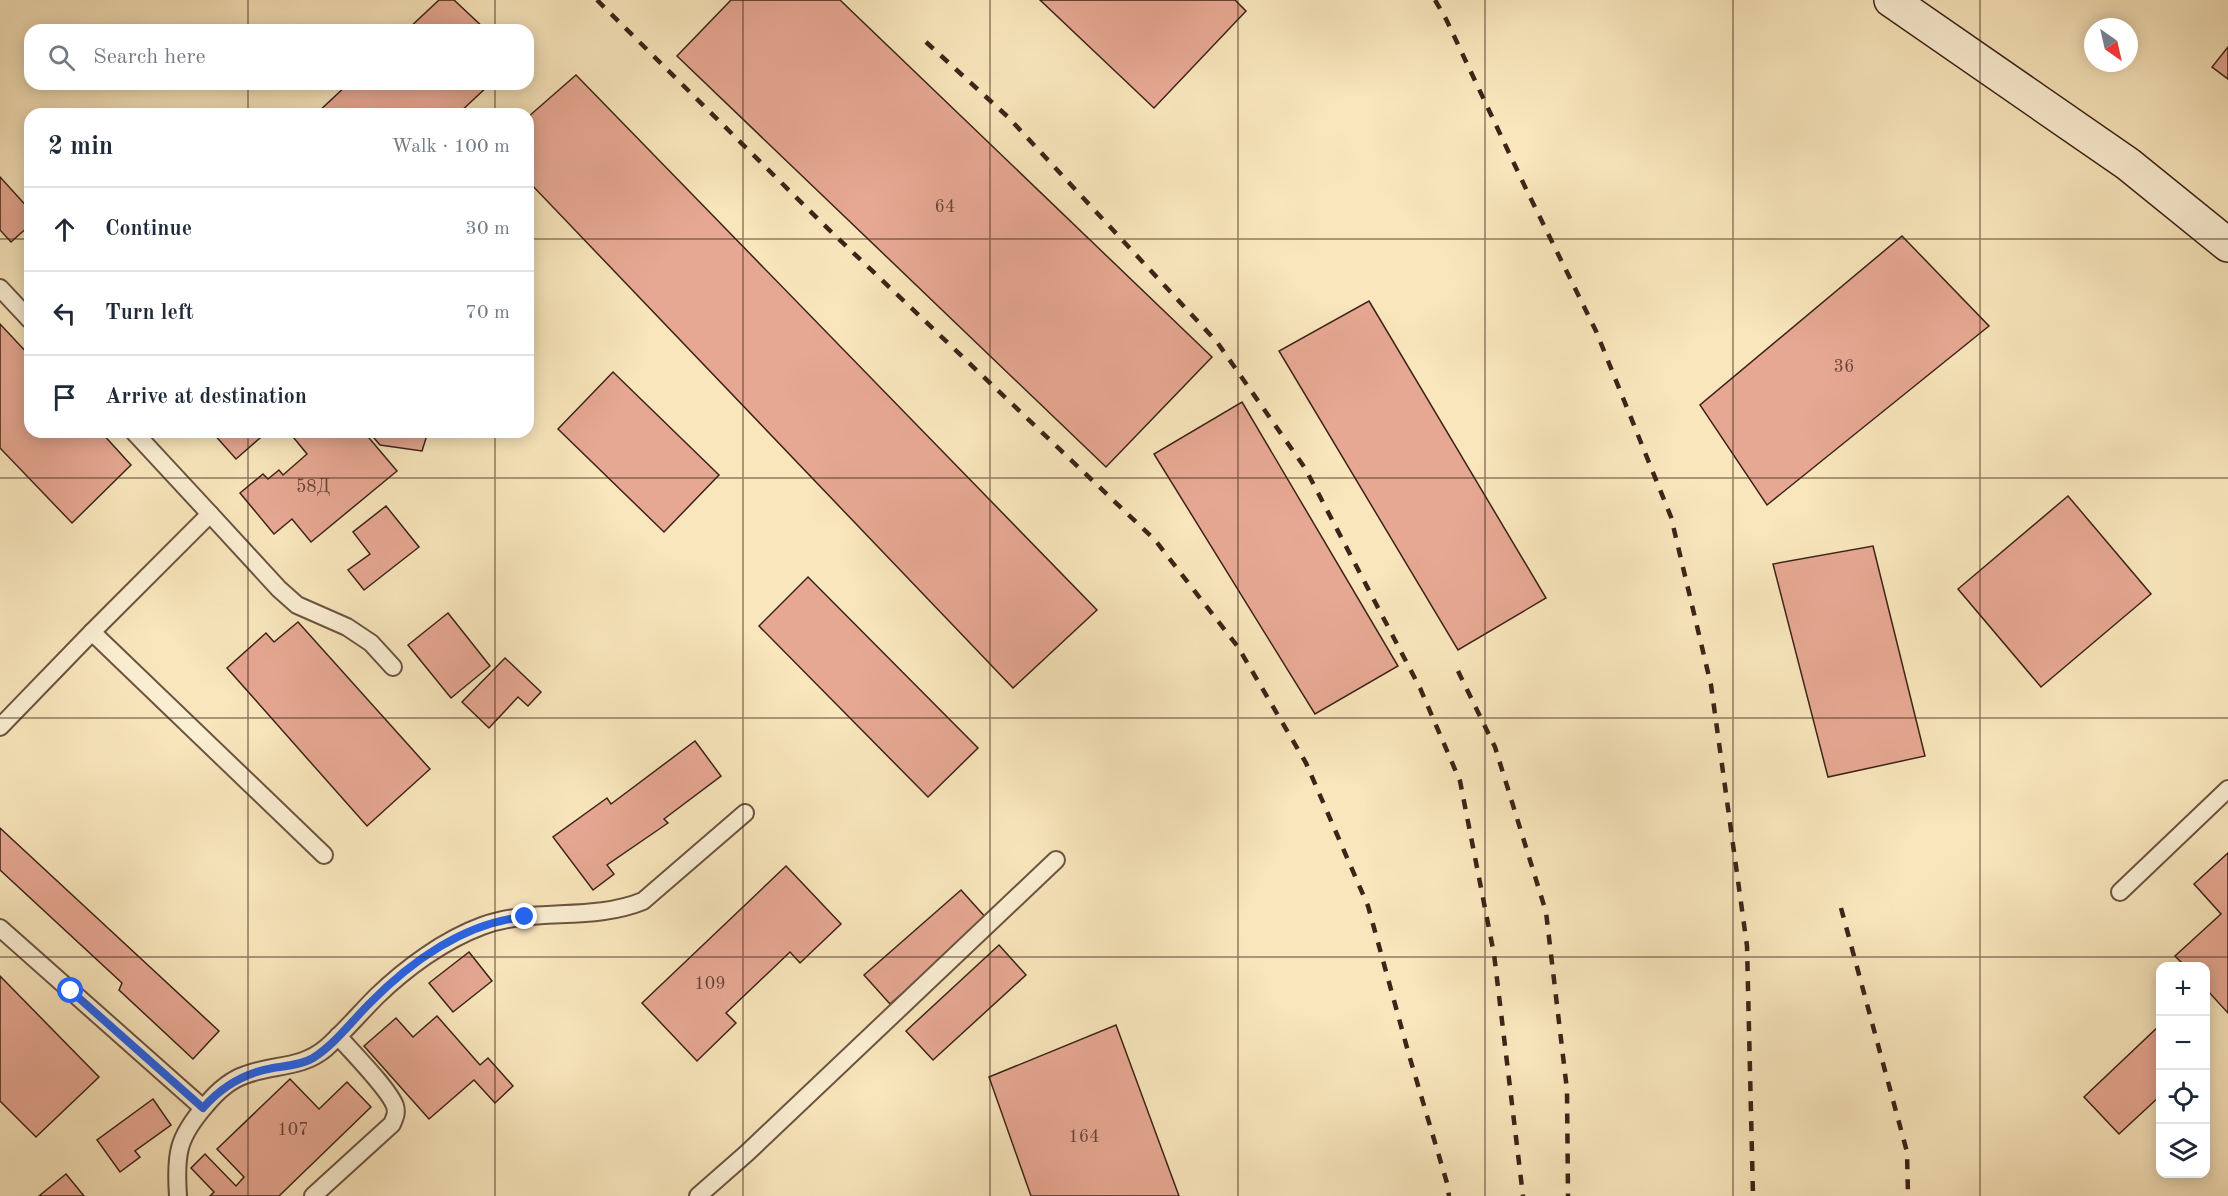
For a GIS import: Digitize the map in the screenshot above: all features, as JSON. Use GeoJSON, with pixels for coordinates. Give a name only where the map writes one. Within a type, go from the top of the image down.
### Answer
{"type":"FeatureCollection","features":[{"type":"Feature","properties":{"kind":"main road"},"geometry":{"type":"LineString","coordinates":[[1891,0],[2128,164],[2228,244]]}},
{"type":"Feature","properties":{"kind":"lane"},"geometry":{"type":"LineString","coordinates":[[0,288],[24,314]]}},
{"type":"Feature","properties":{"kind":"lane"},"geometry":{"type":"LineString","coordinates":[[140,438],[279,589],[297,605],[346,627],[371,643],[393,667]]}},
{"type":"Feature","properties":{"kind":"lane"},"geometry":{"type":"LineString","coordinates":[[0,727],[210,514]]}},
{"type":"Feature","properties":{"kind":"lane"},"geometry":{"type":"LineString","coordinates":[[92,632],[324,855]]}},
{"type":"Feature","properties":{"kind":"lane"},"geometry":{"type":"LineString","coordinates":[[2120,892],[2228,789]]}},
{"type":"Feature","properties":{"kind":"lane"},"geometry":{"type":"LineString","coordinates":[[178,1196],[176,1173],[178,1153],[184,1133],[203,1108],[226,1086],[244,1075],[312,1059],[379,994],[412,967],[462,934],[508,919],[628,907],[643,901],[746,813]]}},
{"type":"Feature","properties":{"kind":"lane"},"geometry":{"type":"LineString","coordinates":[[698,1196],[747,1153],[1056,860]]}},
{"type":"Feature","properties":{"kind":"lane"},"geometry":{"type":"LineString","coordinates":[[0,928],[203,1108]]}},
{"type":"Feature","properties":{"kind":"lane"},"geometry":{"type":"LineString","coordinates":[[313,1196],[392,1124],[396,1115],[396,1107],[389,1095],[338,1036]]}},
{"type":"Feature","properties":{"kind":"building"},"geometry":{"type":"Polygon","coordinates":[[[439,0],[454,0],[480,24],[413,24],[439,0]]]}},
{"type":"Feature","properties":{"kind":"building"},"geometry":{"type":"Polygon","coordinates":[[[731,0],[840,0],[1212,357],[1106,467],[677,56],[731,0]]]}},
{"type":"Feature","properties":{"kind":"building"},"geometry":{"type":"Polygon","coordinates":[[[1040,0],[1235,0],[1246,11],[1154,108],[1040,0]]]}},
{"type":"Feature","properties":{"kind":"building"},"geometry":{"type":"Polygon","coordinates":[[[2228,47],[2228,79],[2212,67],[2228,47]]]}},
{"type":"Feature","properties":{"kind":"building"},"geometry":{"type":"Polygon","coordinates":[[[576,75],[1097,610],[1013,688],[534,187],[534,112],[576,75]]]}},
{"type":"Feature","properties":{"kind":"building"},"geometry":{"type":"Polygon","coordinates":[[[342,90],[484,90],[464,108],[322,108],[342,90]]]}},
{"type":"Feature","properties":{"kind":"building"},"geometry":{"type":"Polygon","coordinates":[[[0,177],[24,203],[24,230],[11,242],[0,230],[0,177]]]}},
{"type":"Feature","properties":{"kind":"building"},"geometry":{"type":"Polygon","coordinates":[[[1902,236],[1989,326],[1767,505],[1700,405],[1902,236]]]}},
{"type":"Feature","properties":{"kind":"building"},"geometry":{"type":"Polygon","coordinates":[[[1369,301],[1546,598],[1458,650],[1279,351],[1369,301]]]}},
{"type":"Feature","properties":{"kind":"building"},"geometry":{"type":"Polygon","coordinates":[[[0,324],[24,350],[24,438],[106,438],[131,465],[72,523],[0,448],[0,324]]]}},
{"type":"Feature","properties":{"kind":"building"},"geometry":{"type":"Polygon","coordinates":[[[613,372],[719,475],[664,532],[558,429],[613,372]]]}},
{"type":"Feature","properties":{"kind":"building"},"geometry":{"type":"Polygon","coordinates":[[[1242,402],[1398,666],[1315,714],[1154,454],[1242,402]]]}},
{"type":"Feature","properties":{"kind":"building"},"geometry":{"type":"Polygon","coordinates":[[[217,438],[260,438],[236,459],[217,438]]]}},
{"type":"Feature","properties":{"kind":"building"},"geometry":{"type":"Polygon","coordinates":[[[294,438],[369,438],[397,471],[311,542],[292,519],[274,534],[240,493],[263,474],[268,479],[279,470],[283,475],[307,454],[294,438]]]}},
{"type":"Feature","properties":{"kind":"building"},"geometry":{"type":"Polygon","coordinates":[[[374,438],[426,438],[422,451],[380,445],[374,438]]]}},
{"type":"Feature","properties":{"kind":"building"},"geometry":{"type":"Polygon","coordinates":[[[2068,496],[2151,594],[2041,687],[1958,589],[2068,496]]]}},
{"type":"Feature","properties":{"kind":"building"},"geometry":{"type":"Polygon","coordinates":[[[386,506],[419,547],[364,590],[348,570],[370,554],[353,532],[386,506]]]}},
{"type":"Feature","properties":{"kind":"building"},"geometry":{"type":"Polygon","coordinates":[[[1873,546],[1925,756],[1828,777],[1773,564],[1873,546]]]}},
{"type":"Feature","properties":{"kind":"building"},"geometry":{"type":"Polygon","coordinates":[[[808,577],[978,748],[928,797],[759,626],[808,577]]]}},
{"type":"Feature","properties":{"kind":"building"},"geometry":{"type":"Polygon","coordinates":[[[448,613],[490,666],[451,698],[408,645],[448,613]]]}},
{"type":"Feature","properties":{"kind":"building"},"geometry":{"type":"Polygon","coordinates":[[[298,622],[430,769],[367,826],[227,668],[266,633],[274,642],[298,622]]]}},
{"type":"Feature","properties":{"kind":"building"},"geometry":{"type":"Polygon","coordinates":[[[505,658],[541,692],[528,706],[518,697],[489,728],[462,702],[505,658]]]}},
{"type":"Feature","properties":{"kind":"building"},"geometry":{"type":"Polygon","coordinates":[[[695,741],[721,776],[664,819],[668,823],[607,865],[614,874],[593,890],[553,837],[607,798],[611,804],[695,741]]]}},
{"type":"Feature","properties":{"kind":"building"},"geometry":{"type":"Polygon","coordinates":[[[0,828],[219,1031],[193,1059],[119,990],[122,983],[0,870],[0,828]]]}},
{"type":"Feature","properties":{"kind":"building"},"geometry":{"type":"Polygon","coordinates":[[[2228,853],[2228,1013],[2210,993],[2210,962],[2181,962],[2175,956],[2221,914],[2194,884],[2228,853]]]}},
{"type":"Feature","properties":{"kind":"building"},"geometry":{"type":"Polygon","coordinates":[[[786,866],[841,924],[800,963],[790,952],[726,1013],[736,1023],[697,1061],[642,1003],[786,866]]]}},
{"type":"Feature","properties":{"kind":"building"},"geometry":{"type":"Polygon","coordinates":[[[961,890],[987,919],[890,1004],[864,975],[961,890]]]}},
{"type":"Feature","properties":{"kind":"building"},"geometry":{"type":"Polygon","coordinates":[[[999,945],[1026,975],[933,1060],[906,1031],[999,945]]]}},
{"type":"Feature","properties":{"kind":"building"},"geometry":{"type":"Polygon","coordinates":[[[469,952],[492,981],[453,1012],[429,983],[469,952]]]}},
{"type":"Feature","properties":{"kind":"building"},"geometry":{"type":"Polygon","coordinates":[[[0,976],[99,1077],[36,1137],[0,1101],[0,976]]]}},
{"type":"Feature","properties":{"kind":"building"},"geometry":{"type":"Polygon","coordinates":[[[437,1016],[480,1065],[488,1058],[513,1086],[495,1103],[474,1080],[429,1119],[364,1046],[396,1018],[413,1037],[437,1016]]]}},
{"type":"Feature","properties":{"kind":"building"},"geometry":{"type":"Polygon","coordinates":[[[1116,1025],[1179,1196],[1031,1196],[989,1077],[1116,1025]]]}},
{"type":"Feature","properties":{"kind":"building"},"geometry":{"type":"Polygon","coordinates":[[[2156,1029],[2156,1100],[2119,1134],[2084,1097],[2156,1029]]]}},
{"type":"Feature","properties":{"kind":"building"},"geometry":{"type":"Polygon","coordinates":[[[290,1079],[319,1109],[347,1082],[371,1107],[279,1196],[210,1196],[214,1192],[191,1168],[205,1154],[236,1186],[244,1177],[217,1149],[290,1079]]]}},
{"type":"Feature","properties":{"kind":"building"},"geometry":{"type":"Polygon","coordinates":[[[153,1099],[171,1125],[135,1151],[140,1157],[120,1172],[97,1140],[153,1099]]]}},
{"type":"Feature","properties":{"kind":"building"},"geometry":{"type":"Polygon","coordinates":[[[66,1174],[84,1196],[39,1196],[66,1174]]]}},
{"type":"Feature","properties":{"kind":"railway"},"geometry":{"type":"LineString","coordinates":[[597,0],[822,223],[1155,540],[1238,647],[1306,763],[1368,906],[1449,1196]]}},
{"type":"Feature","properties":{"kind":"railway"},"geometry":{"type":"LineString","coordinates":[[1435,0],[1596,331],[1671,517],[1711,685],[1747,946],[1753,1196]]}},
{"type":"Feature","properties":{"kind":"railway"},"geometry":{"type":"LineString","coordinates":[[926,42],[1008,117],[1217,342],[1305,468],[1420,688],[1460,781],[1494,954],[1523,1196]]}},
{"type":"Feature","properties":{"kind":"railway"},"geometry":{"type":"LineString","coordinates":[[1458,671],[1495,747],[1546,912],[1567,1090],[1568,1196]]}},
{"type":"Feature","properties":{"kind":"railway"},"geometry":{"type":"LineString","coordinates":[[1841,908],[1907,1152],[1908,1196]]}},
{"type":"Feature","properties":{"kind":"route"},"geometry":{"type":"LineString","coordinates":[[71,991],[203,1108],[226,1086],[244,1075],[312,1059],[327,1047],[379,994],[412,967],[462,934],[484,925],[525,917]]}}]}
